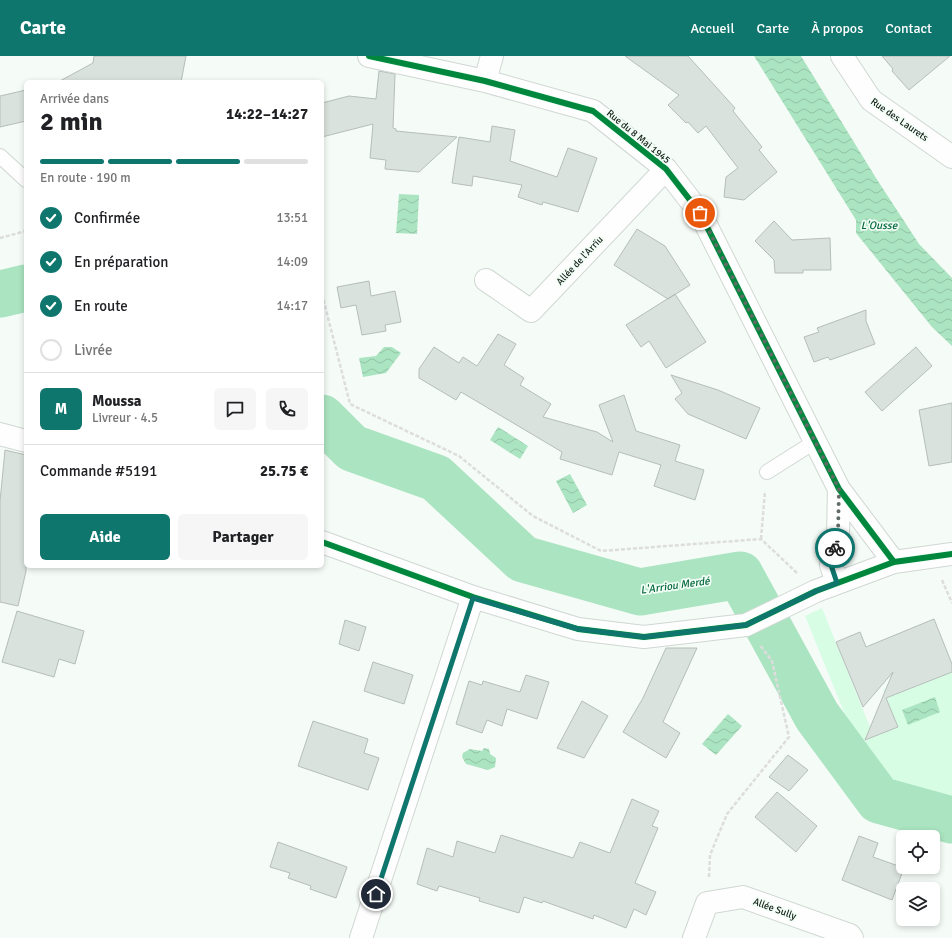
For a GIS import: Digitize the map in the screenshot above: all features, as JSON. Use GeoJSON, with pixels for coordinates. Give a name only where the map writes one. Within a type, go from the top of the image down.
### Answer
{"type":"FeatureCollection","features":[{"type":"Feature","properties":{"kind":"street","name":"Rue du 8 Mai 1945"},"geometry":{"type":"LineString","coordinates":[[369,56],[485,80],[593,111],[666,169],[700,213],[839,489],[894,562]]}},
{"type":"Feature","properties":{"kind":"street"},"geometry":{"type":"LineString","coordinates":[[485,80],[492,56]]}},
{"type":"Feature","properties":{"kind":"street","name":"Rue des Laurets"},"geometry":{"type":"LineString","coordinates":[[842,56],[871,100],[952,157]]}},
{"type":"Feature","properties":{"kind":"street","name":"Allée de l'Arrïu"},"geometry":{"type":"LineString","coordinates":[[486,280],[531,311],[666,169]]}},
{"type":"Feature","properties":{"kind":"street"},"geometry":{"type":"LineString","coordinates":[[0,434],[24,440]]}},
{"type":"Feature","properties":{"kind":"street","name":"Rue du 8 Mai 1945"},"geometry":{"type":"LineString","coordinates":[[837,583],[831,565],[838,534],[839,489]]}},
{"type":"Feature","properties":{"kind":"street"},"geometry":{"type":"LineString","coordinates":[[324,543],[473,598],[578,629],[644,637],[751,622],[807,595],[894,562],[952,554]]}},
{"type":"Feature","properties":{"kind":"street"},"geometry":{"type":"LineString","coordinates":[[361,938],[473,598]]}},
{"type":"Feature","properties":{"kind":"street","name":"Allée Sully"},"geometry":{"type":"LineString","coordinates":[[707,903],[743,897],[850,935],[852,938]]}},
{"type":"Feature","properties":{"kind":"street"},"geometry":{"type":"LineString","coordinates":[[694,938],[707,903]]}},
{"type":"Feature","properties":{"kind":"lane"},"geometry":{"type":"LineString","coordinates":[[0,156],[24,178]]}},
{"type":"Feature","properties":{"kind":"lane"},"geometry":{"type":"LineString","coordinates":[[767,472],[816,441]]}},
{"type":"Feature","properties":{"kind":"path"},"geometry":{"type":"LineString","coordinates":[[0,238],[24,232]]}},
{"type":"Feature","properties":{"kind":"path"},"geometry":{"type":"LineString","coordinates":[[324,302],[350,404],[459,456],[533,516],[601,551],[761,539]]}},
{"type":"Feature","properties":{"kind":"path"},"geometry":{"type":"LineString","coordinates":[[767,472],[761,539],[807,595]]}},
{"type":"Feature","properties":{"kind":"path"},"geometry":{"type":"LineString","coordinates":[[707,903],[710,855],[727,814],[788,737],[772,661],[751,622]]}},
{"type":"Feature","properties":{"kind":"shaded area"},"geometry":{"type":"Polygon","coordinates":[[[822,608],[874,737],[897,727],[883,690],[905,681],[952,672],[952,805],[894,783],[859,749],[805,616],[822,608]]]}},
{"type":"Feature","properties":{"kind":"water","name":"L'Ousse"},"geometry":{"type":"Polygon","coordinates":[[[754,56],[801,56],[876,178],[919,244],[952,278],[952,346],[932,327],[856,233],[856,220],[754,56]]]}},
{"type":"Feature","properties":{"kind":"water"},"geometry":{"type":"Polygon","coordinates":[[[399,194],[419,195],[417,234],[396,233],[399,194]]]}},
{"type":"Feature","properties":{"kind":"water"},"geometry":{"type":"Polygon","coordinates":[[[384,347],[392,347],[401,353],[386,373],[363,377],[359,358],[376,356],[384,347]]]}},
{"type":"Feature","properties":{"kind":"water"},"geometry":{"type":"Polygon","coordinates":[[[498,427],[528,446],[520,459],[490,440],[498,427]]]}},
{"type":"Feature","properties":{"kind":"water"},"geometry":{"type":"Polygon","coordinates":[[[570,474],[587,505],[573,513],[556,481],[570,474]]]}},
{"type":"Feature","properties":{"kind":"water"},"geometry":{"type":"Polygon","coordinates":[[[935,697],[940,712],[908,725],[902,710],[935,697]]]}},
{"type":"Feature","properties":{"kind":"water"},"geometry":{"type":"Polygon","coordinates":[[[728,714],[742,726],[716,755],[702,744],[728,714]]]}},
{"type":"Feature","properties":{"kind":"water"},"geometry":{"type":"Polygon","coordinates":[[[484,748],[489,749],[490,754],[496,758],[495,767],[488,770],[466,764],[462,757],[463,753],[470,749],[482,751],[484,748]]]}},
{"type":"Feature","properties":{"kind":"building"},"geometry":{"type":"Polygon","coordinates":[[[94,56],[186,56],[181,80],[62,80],[93,63],[94,56]]]}},
{"type":"Feature","properties":{"kind":"building"},"geometry":{"type":"Polygon","coordinates":[[[625,56],[688,56],[735,108],[733,111],[762,147],[759,150],[777,172],[744,200],[724,197],[726,177],[738,168],[706,126],[698,133],[688,122],[686,123],[668,105],[679,95],[625,56]]]}},
{"type":"Feature","properties":{"kind":"building"},"geometry":{"type":"Polygon","coordinates":[[[882,56],[950,56],[909,90],[892,71],[893,69],[882,56]]]}},
{"type":"Feature","properties":{"kind":"building"},"geometry":{"type":"Polygon","coordinates":[[[379,71],[395,74],[393,128],[396,129],[396,131],[457,137],[419,172],[385,169],[386,160],[370,158],[373,124],[324,136],[324,102],[349,96],[376,99],[379,71]]]}},
{"type":"Feature","properties":{"kind":"building"},"geometry":{"type":"Polygon","coordinates":[[[24,90],[24,121],[0,127],[0,96],[24,90]]]}},
{"type":"Feature","properties":{"kind":"building"},"geometry":{"type":"Polygon","coordinates":[[[492,126],[515,130],[510,161],[557,177],[568,148],[597,158],[578,212],[543,202],[542,205],[518,197],[522,185],[473,176],[472,186],[452,183],[459,137],[490,142],[492,126]]]}},
{"type":"Feature","properties":{"kind":"building"},"geometry":{"type":"Polygon","coordinates":[[[774,221],[792,240],[830,238],[831,270],[803,270],[803,273],[775,273],[774,260],[755,241],[774,221]]]}},
{"type":"Feature","properties":{"kind":"building"},"geometry":{"type":"Polygon","coordinates":[[[637,229],[665,246],[690,285],[668,299],[614,265],[637,229]]]}},
{"type":"Feature","properties":{"kind":"building"},"geometry":{"type":"Polygon","coordinates":[[[369,281],[371,296],[395,291],[401,322],[385,325],[386,331],[362,335],[356,305],[341,308],[337,287],[369,281]]]}},
{"type":"Feature","properties":{"kind":"building"},"geometry":{"type":"Polygon","coordinates":[[[675,294],[706,342],[666,368],[649,341],[641,347],[626,325],[675,294]]]}},
{"type":"Feature","properties":{"kind":"building"},"geometry":{"type":"Polygon","coordinates":[[[866,310],[866,321],[875,344],[830,360],[828,357],[814,362],[804,337],[819,332],[817,328],[866,310]]]}},
{"type":"Feature","properties":{"kind":"building"},"geometry":{"type":"Polygon","coordinates":[[[498,334],[516,344],[504,365],[524,378],[520,385],[551,404],[543,417],[597,432],[613,442],[599,405],[624,395],[636,431],[680,445],[675,461],[704,470],[695,500],[654,486],[661,465],[619,452],[612,475],[560,459],[562,452],[461,392],[456,400],[419,378],[419,369],[434,347],[459,363],[463,357],[477,366],[498,334]]]}},
{"type":"Feature","properties":{"kind":"building"},"geometry":{"type":"Polygon","coordinates":[[[916,347],[932,366],[882,411],[865,392],[916,347]]]}},
{"type":"Feature","properties":{"kind":"building"},"geometry":{"type":"Polygon","coordinates":[[[671,375],[718,390],[760,408],[746,439],[688,414],[675,399],[682,393],[671,375]]]}},
{"type":"Feature","properties":{"kind":"building"},"geometry":{"type":"Polygon","coordinates":[[[952,403],[952,462],[929,466],[919,410],[952,403]]]}},
{"type":"Feature","properties":{"kind":"building"},"geometry":{"type":"Polygon","coordinates":[[[5,450],[24,455],[24,568],[26,568],[26,571],[18,606],[0,602],[0,501],[5,450]]]}},
{"type":"Feature","properties":{"kind":"building"},"geometry":{"type":"Polygon","coordinates":[[[17,611],[84,631],[75,664],[59,659],[54,677],[2,662],[17,611]]]}},
{"type":"Feature","properties":{"kind":"building"},"geometry":{"type":"Polygon","coordinates":[[[934,619],[952,664],[952,672],[886,698],[898,727],[865,740],[893,672],[863,707],[836,642],[860,632],[866,647],[934,619]]]}},
{"type":"Feature","properties":{"kind":"building"},"geometry":{"type":"Polygon","coordinates":[[[345,620],[366,627],[359,651],[339,644],[345,620]]]}},
{"type":"Feature","properties":{"kind":"building"},"geometry":{"type":"Polygon","coordinates":[[[666,648],[697,648],[663,722],[680,733],[666,758],[623,732],[643,698],[666,648]]]}},
{"type":"Feature","properties":{"kind":"building"},"geometry":{"type":"Polygon","coordinates":[[[373,662],[413,675],[404,704],[364,691],[373,662]]]}},
{"type":"Feature","properties":{"kind":"building"},"geometry":{"type":"Polygon","coordinates":[[[526,675],[549,682],[537,719],[507,709],[502,726],[487,720],[482,733],[456,724],[469,681],[482,685],[483,681],[520,692],[526,675]]]}},
{"type":"Feature","properties":{"kind":"building"},"geometry":{"type":"Polygon","coordinates":[[[582,701],[608,716],[584,758],[557,748],[582,701]]]}},
{"type":"Feature","properties":{"kind":"building"},"geometry":{"type":"Polygon","coordinates":[[[313,721],[368,739],[364,753],[379,758],[368,790],[298,766],[313,721]]]}},
{"type":"Feature","properties":{"kind":"building"},"geometry":{"type":"Polygon","coordinates":[[[788,755],[808,770],[789,791],[769,777],[788,755]]]}},
{"type":"Feature","properties":{"kind":"building"},"geometry":{"type":"Polygon","coordinates":[[[777,792],[817,826],[796,852],[755,817],[777,792]]]}},
{"type":"Feature","properties":{"kind":"building"},"geometry":{"type":"Polygon","coordinates":[[[632,799],[659,811],[652,826],[658,828],[635,883],[656,892],[646,915],[634,909],[626,928],[594,915],[593,919],[543,901],[542,903],[524,897],[519,913],[479,901],[480,898],[439,886],[437,891],[417,884],[427,848],[453,857],[457,841],[495,853],[501,835],[573,858],[580,842],[610,853],[632,799]]]}},
{"type":"Feature","properties":{"kind":"building"},"geometry":{"type":"Polygon","coordinates":[[[859,836],[878,843],[873,857],[896,865],[896,874],[902,874],[899,882],[896,882],[896,889],[892,900],[842,880],[859,836]]]}},
{"type":"Feature","properties":{"kind":"building"},"geometry":{"type":"Polygon","coordinates":[[[278,842],[347,867],[336,898],[310,889],[311,886],[288,878],[290,873],[270,867],[278,842]]]}},
{"type":"Feature","properties":{"kind":"waterway","name":"L'Arriou Merdé"},"geometry":{"type":"LineString","coordinates":[[0,294],[24,288]]}},
{"type":"Feature","properties":{"kind":"waterway","name":"L'Arriou Merdé"},"geometry":{"type":"LineString","coordinates":[[324,420],[352,448],[436,478],[523,559],[640,592],[740,575],[817,716],[879,800],[952,820]]}},
{"type":"Feature","properties":{"kind":"cycle path"},"geometry":{"type":"LineString","coordinates":[[369,56],[485,81],[593,111],[666,169],[700,213],[839,489],[894,562]]}},
{"type":"Feature","properties":{"kind":"cycle path"},"geometry":{"type":"LineString","coordinates":[[324,543],[473,597],[578,629],[644,637],[746,625],[816,591],[894,562],[952,554]]}},
{"type":"Feature","properties":{"kind":"way so far"},"geometry":{"type":"LineString","coordinates":[[700,213],[839,489],[838,534],[835,548]]}},
{"type":"Feature","properties":{"kind":"route"},"geometry":{"type":"LineString","coordinates":[[376,894],[473,598],[578,629],[644,637],[746,625],[816,591],[837,583],[831,565],[835,548]]}}]}
